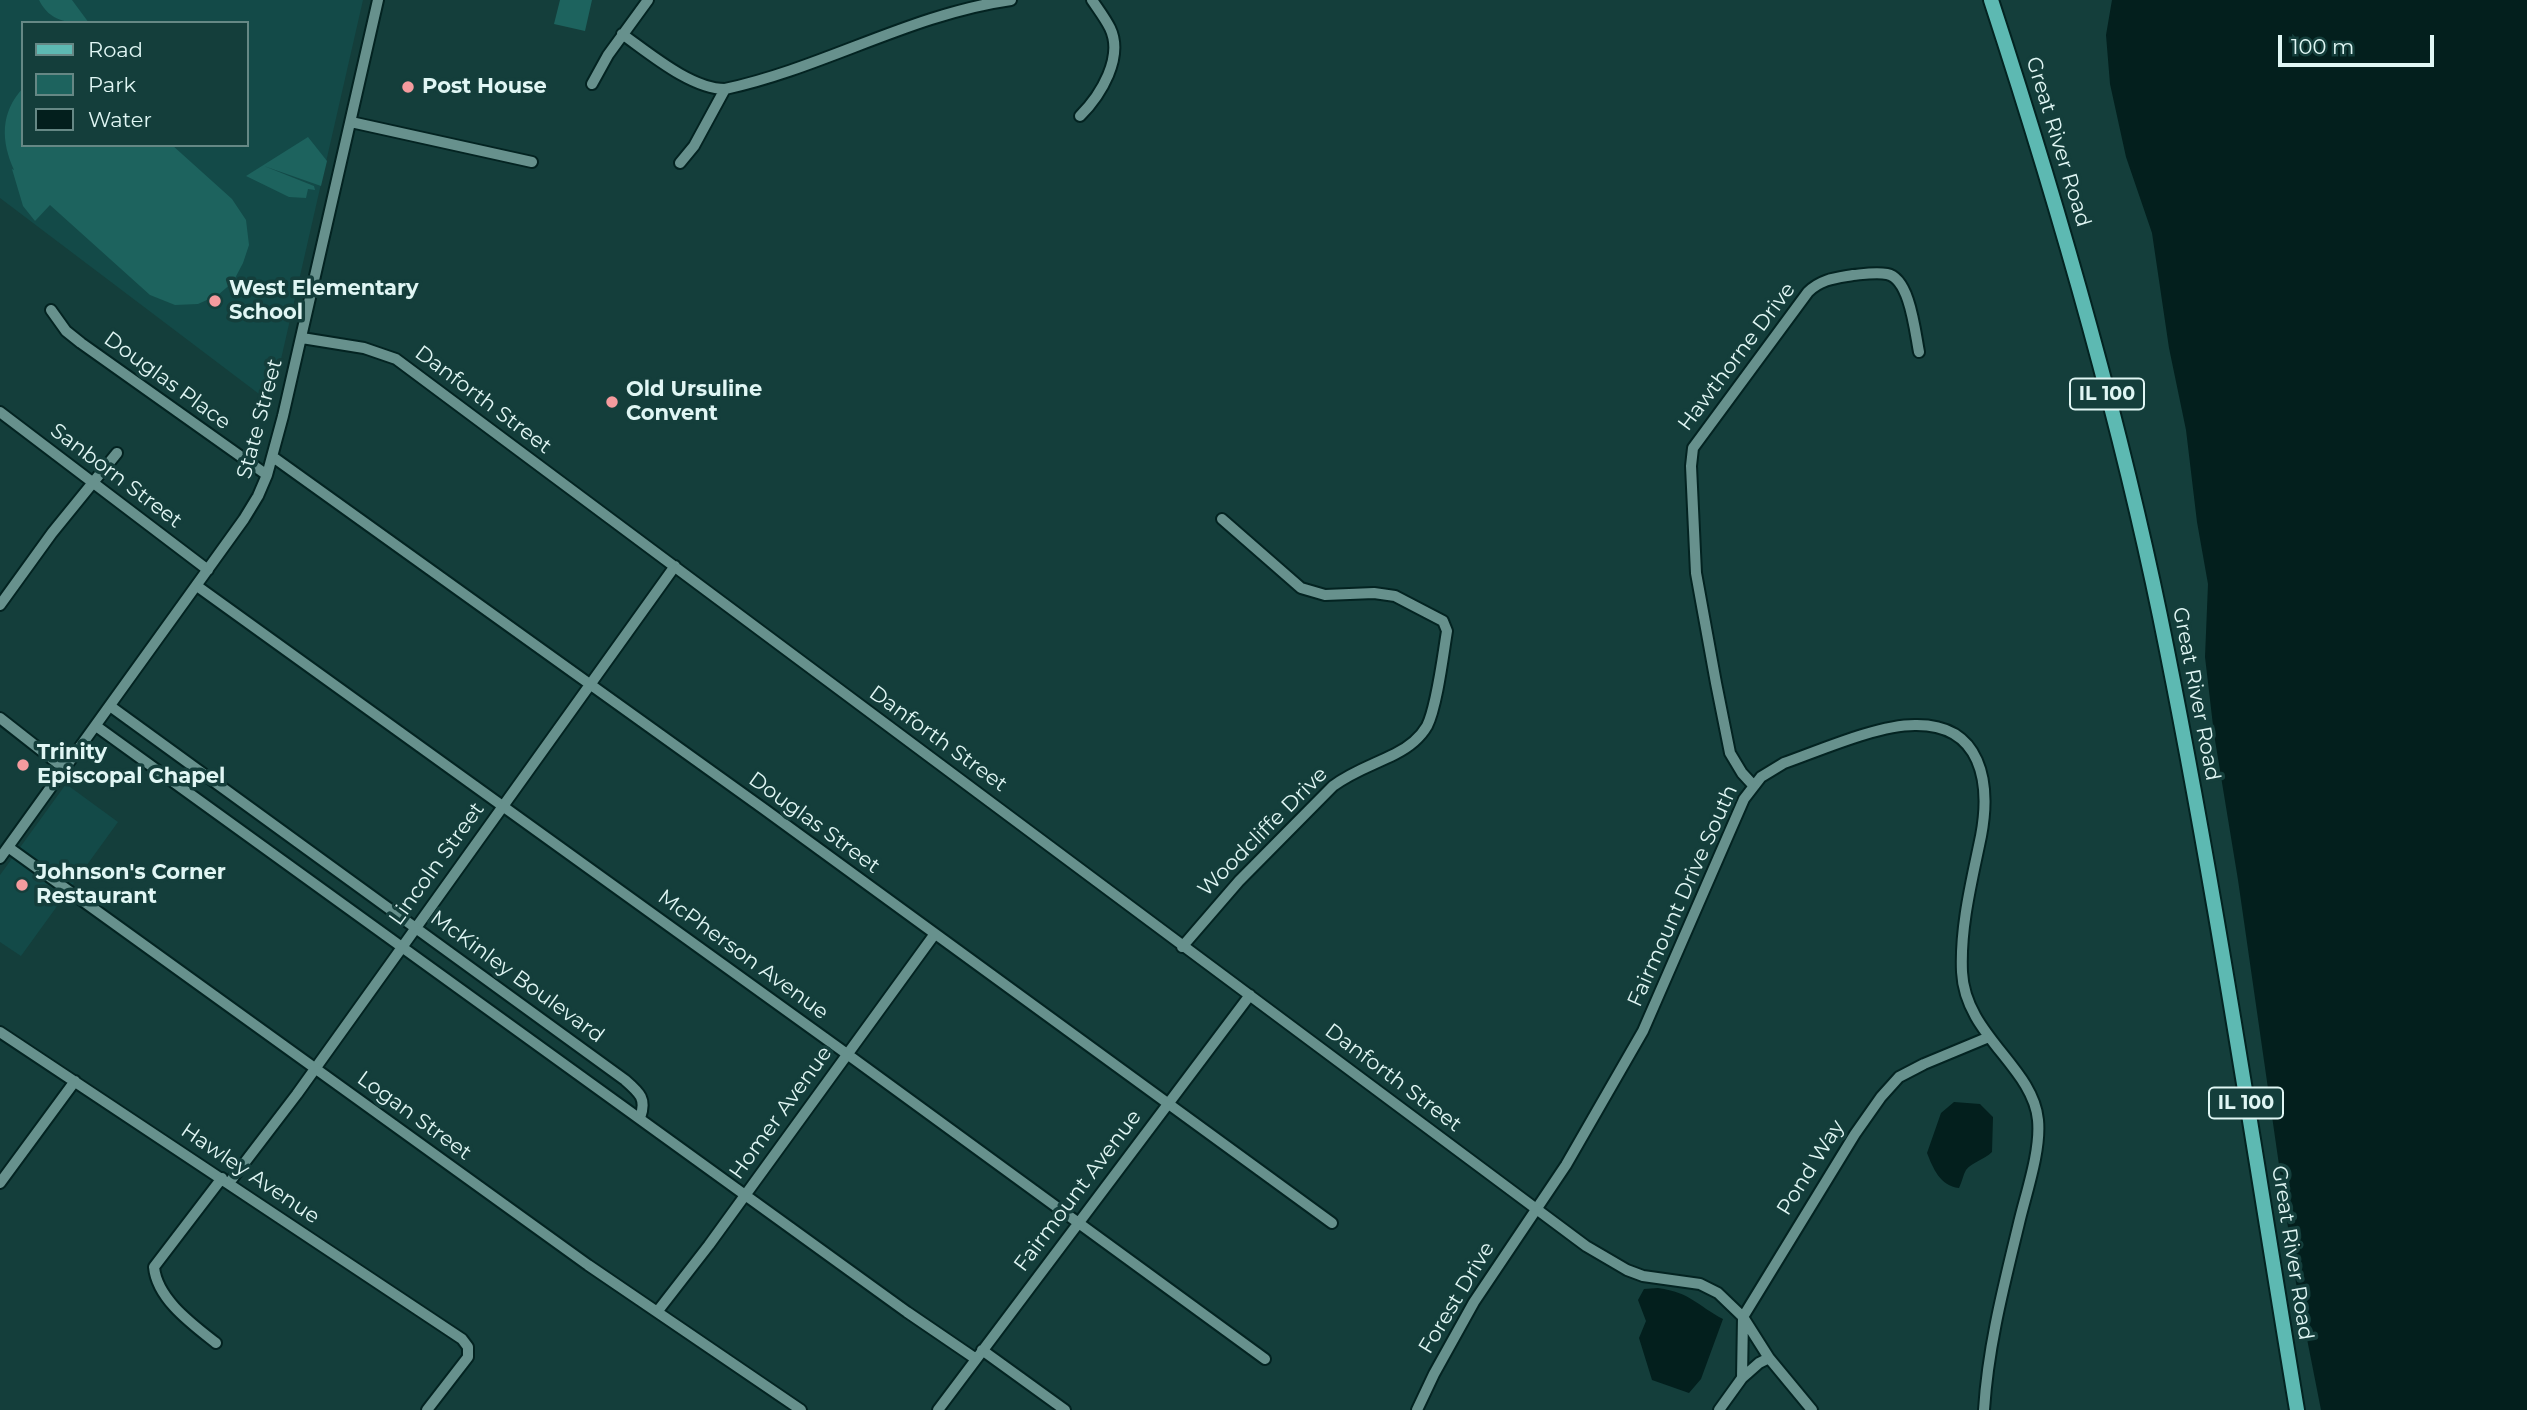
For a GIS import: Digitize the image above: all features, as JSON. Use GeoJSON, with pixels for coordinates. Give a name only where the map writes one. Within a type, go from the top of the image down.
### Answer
{"type":"FeatureCollection","features":[{"type":"Feature","properties":{"kind":"main road","name":"Great River Road"},"geometry":{"type":"LineString","coordinates":[[1991,0],[2065,236],[2118,436],[2160,614],[2195,796],[2297,1410]]}},
{"type":"Feature","properties":{"kind":"street","name":"State Street"},"geometry":{"type":"LineString","coordinates":[[0,858],[197,586],[258,496],[273,457],[302,338],[378,0]]}},
{"type":"Feature","properties":{"kind":"street"},"geometry":{"type":"LineString","coordinates":[[592,85],[622,34],[648,0]]}},
{"type":"Feature","properties":{"kind":"street"},"geometry":{"type":"LineString","coordinates":[[622,34],[693,80],[713,88],[725,89],[827,57],[941,15],[1011,0]]}},
{"type":"Feature","properties":{"kind":"street"},"geometry":{"type":"LineString","coordinates":[[1080,116],[1103,85],[1115,47],[1110,28],[1092,0]]}},
{"type":"Feature","properties":{"kind":"street"},"geometry":{"type":"LineString","coordinates":[[680,163],[694,146],[725,89]]}},
{"type":"Feature","properties":{"kind":"street"},"geometry":{"type":"LineString","coordinates":[[351,122],[532,162]]}},
{"type":"Feature","properties":{"kind":"street","name":"Hawthorne Drive"},"geometry":{"type":"LineString","coordinates":[[1753,785],[1730,753],[1711,654],[1695,554],[1690,466],[1693,447],[1808,292],[1820,282],[1868,273],[1893,276],[1906,295],[1919,352]]}},
{"type":"Feature","properties":{"kind":"street","name":"Douglas Place"},"geometry":{"type":"LineString","coordinates":[[51,310],[66,331],[81,343],[267,475]]}},
{"type":"Feature","properties":{"kind":"street","name":"Danforth Street"},"geometry":{"type":"LineString","coordinates":[[302,338],[364,348],[396,359],[1182,947],[1610,1262],[1643,1276],[1700,1284],[1718,1293],[1743,1317],[1769,1358],[1812,1410]]}},
{"type":"Feature","properties":{"kind":"street","name":"Sanborn Street"},"geometry":{"type":"LineString","coordinates":[[0,412],[208,570]]}},
{"type":"Feature","properties":{"kind":"street"},"geometry":{"type":"LineString","coordinates":[[0,605],[92,482],[117,453]]}},
{"type":"Feature","properties":{"kind":"street","name":"Douglas Street"},"geometry":{"type":"LineString","coordinates":[[273,457],[1332,1223]]}},
{"type":"Feature","properties":{"kind":"street","name":"Woodcliffe Drive"},"geometry":{"type":"LineString","coordinates":[[1182,947],[1239,881],[1333,786],[1348,775],[1407,747],[1423,733],[1433,708],[1447,631],[1443,621],[1395,596],[1374,593],[1325,595],[1301,588],[1222,519]]}},
{"type":"Feature","properties":{"kind":"street","name":"Lincoln Street"},"geometry":{"type":"LineString","coordinates":[[216,1343],[171,1302],[155,1280],[155,1266],[315,1068],[675,566]]}},
{"type":"Feature","properties":{"kind":"street","name":"McPherson Avenue"},"geometry":{"type":"LineString","coordinates":[[197,586],[1265,1359]]}},
{"type":"Feature","properties":{"kind":"street","name":"McKinley Boulevard"},"geometry":{"type":"LineString","coordinates":[[110,706],[625,1080],[644,1102],[640,1118]]}},
{"type":"Feature","properties":{"kind":"street"},"geometry":{"type":"LineString","coordinates":[[0,718],[65,769]]}},
{"type":"Feature","properties":{"kind":"street","name":"McKinley Boulevard"},"geometry":{"type":"LineString","coordinates":[[96,726],[746,1194],[979,1355],[1065,1410]]}},
{"type":"Feature","properties":{"kind":"street","name":"Fairmount Drive South"},"geometry":{"type":"LineString","coordinates":[[1535,1208],[1566,1164],[1643,1031],[1667,982],[1735,819],[1753,785],[1771,769],[1784,763],[1870,734],[1900,727],[1929,726],[1954,734],[1965,741],[1980,766],[1985,797],[1981,836],[1968,899],[1962,970],[1966,999],[1972,1013],[2024,1086],[2038,1121],[2029,1183],[1996,1320],[1984,1410]]}},
{"type":"Feature","properties":{"kind":"street"},"geometry":{"type":"LineString","coordinates":[[158,771],[172,751]]}},
{"type":"Feature","properties":{"kind":"street","name":"Logan Street"},"geometry":{"type":"LineString","coordinates":[[8,847],[657,1312],[802,1410]]}},
{"type":"Feature","properties":{"kind":"street","name":"Homer Avenue"},"geometry":{"type":"LineString","coordinates":[[657,1312],[934,935]]}},
{"type":"Feature","properties":{"kind":"street","name":"Fairmount Avenue"},"geometry":{"type":"LineString","coordinates":[[938,1410],[1250,995]]}},
{"type":"Feature","properties":{"kind":"street","name":"Hawley Avenue"},"geometry":{"type":"LineString","coordinates":[[0,1032],[462,1339],[468,1347],[468,1357],[428,1410]]}},
{"type":"Feature","properties":{"kind":"street","name":"Pond Way"},"geometry":{"type":"LineString","coordinates":[[1743,1317],[1855,1134],[1881,1097],[1899,1077],[1924,1063],[1989,1037]]}},
{"type":"Feature","properties":{"kind":"street"},"geometry":{"type":"LineString","coordinates":[[0,1183],[75,1081]]}},
{"type":"Feature","properties":{"kind":"street","name":"Forest Drive"},"geometry":{"type":"LineString","coordinates":[[1419,1409],[1457,1331],[1535,1208]]}},
{"type":"Feature","properties":{"kind":"street"},"geometry":{"type":"LineString","coordinates":[[1742,1378],[1743,1317]]}},
{"type":"Feature","properties":{"kind":"street"},"geometry":{"type":"LineString","coordinates":[[1719,1410],[1742,1378],[1769,1358]]}},
{"type":"Feature","properties":{"kind":"street"},"geometry":{"type":"LineString","coordinates":[[779,1410],[787,1400]]}},
{"type":"Feature","properties":{"kind":"shaded area","name":"West Elementary School"},"geometry":{"type":"Polygon","coordinates":[[[0,0],[363,0],[271,403],[0,198],[0,0]]]}},
{"type":"Feature","properties":{"kind":"shaded area"},"geometry":{"type":"Polygon","coordinates":[[[66,784],[118,822],[21,956],[0,942],[0,875],[66,784]]]}},
{"type":"Feature","properties":{"kind":"green space"},"geometry":{"type":"Polygon","coordinates":[[[39,0],[72,0],[88,21],[60,20],[43,7],[39,0]]]}},
{"type":"Feature","properties":{"kind":"green space"},"geometry":{"type":"Polygon","coordinates":[[[560,0],[592,0],[585,31],[554,24],[560,0]]]}},
{"type":"Feature","properties":{"kind":"green space"},"geometry":{"type":"Polygon","coordinates":[[[21,90],[21,147],[174,147],[232,199],[246,220],[249,245],[233,282],[218,295],[198,304],[175,305],[150,295],[50,205],[35,221],[23,206],[5,138],[7,117],[21,90]]]}},
{"type":"Feature","properties":{"kind":"green space"},"geometry":{"type":"Polygon","coordinates":[[[308,137],[327,161],[321,186],[264,166],[314,186],[315,190],[308,189],[306,198],[289,197],[246,176],[308,137]]]}},
{"type":"Feature","properties":{"kind":"water"},"geometry":{"type":"Polygon","coordinates":[[[2112,0],[2527,0],[2527,1410],[2321,1410],[2296,1283],[2238,880],[2214,734],[2205,657],[2208,584],[2197,522],[2186,430],[2169,348],[2152,233],[2126,157],[2110,84],[2106,35],[2112,0]]]}},
{"type":"Feature","properties":{"kind":"water"},"geometry":{"type":"Polygon","coordinates":[[[1954,1102],[1980,1104],[1993,1117],[1992,1152],[1969,1167],[1959,1188],[1942,1180],[1927,1153],[1941,1113],[1954,1102]]]}},
{"type":"Feature","properties":{"kind":"water"},"geometry":{"type":"Polygon","coordinates":[[[1658,1288],[1686,1296],[1723,1319],[1701,1379],[1689,1393],[1652,1380],[1639,1338],[1646,1321],[1638,1300],[1644,1289],[1658,1288]]]}},
{"type":"Feature","properties":{"kind":"place","name":"Post House"},"geometry":{"type":"Point","coordinates":[408,87]}},
{"type":"Feature","properties":{"kind":"place","name":"West Elementary School"},"geometry":{"type":"Point","coordinates":[215,301]}},
{"type":"Feature","properties":{"kind":"place","name":"Old Ursuline Convent"},"geometry":{"type":"Point","coordinates":[612,402]}},
{"type":"Feature","properties":{"kind":"place","name":"Trinity Episcopal Chapel"},"geometry":{"type":"Point","coordinates":[23,765]}},
{"type":"Feature","properties":{"kind":"place","name":"Johnson's Corner Restaurant"},"geometry":{"type":"Point","coordinates":[22,885]}}]}
